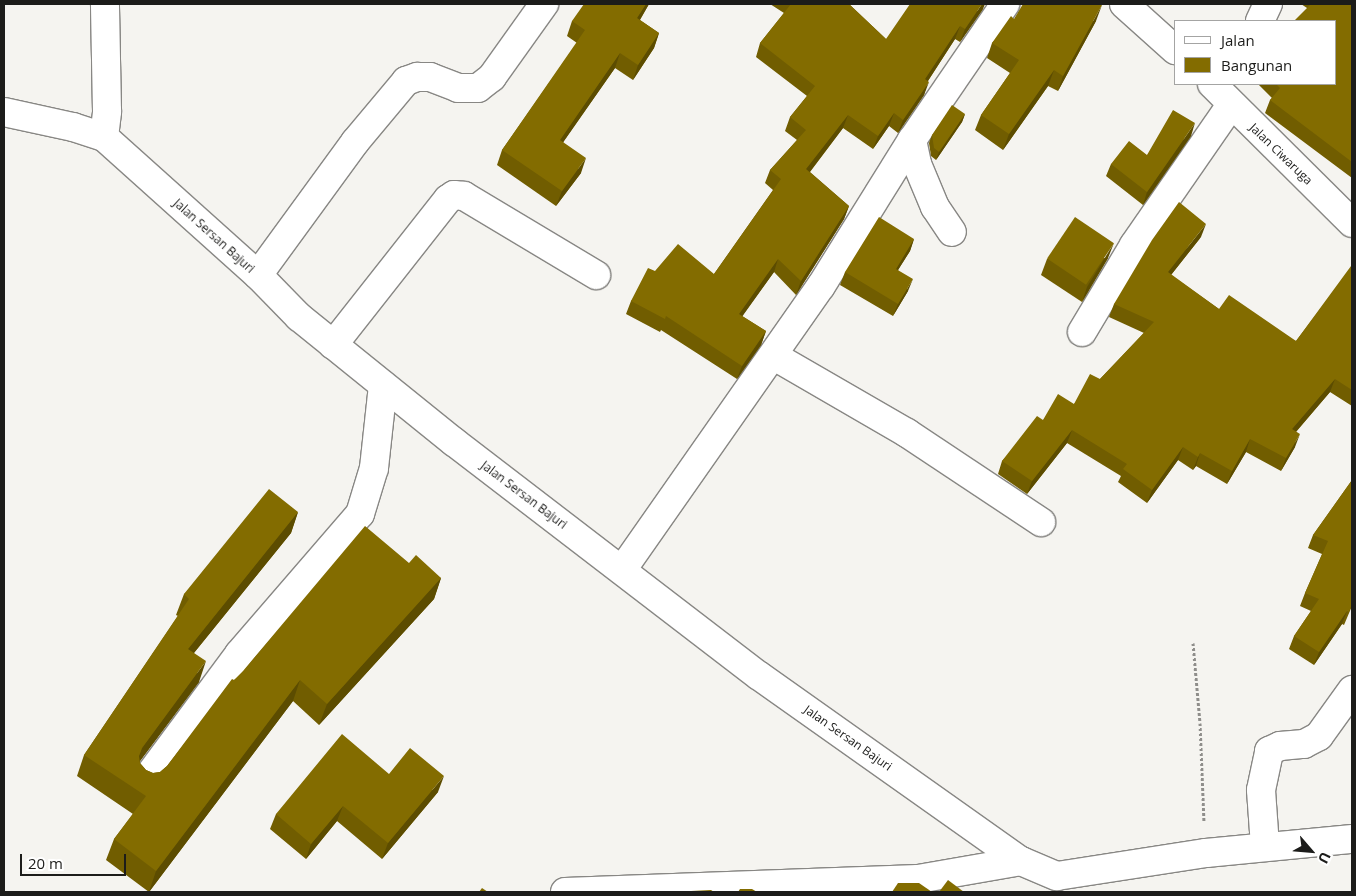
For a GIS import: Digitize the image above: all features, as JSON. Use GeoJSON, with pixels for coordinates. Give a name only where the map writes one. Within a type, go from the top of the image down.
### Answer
{"type":"FeatureCollection","features":[{"type":"Feature","properties":{"kind":"street"},"geometry":{"type":"LineString","coordinates":[[104,137],[107,102],[105,4]]}},
{"type":"Feature","properties":{"kind":"street"},"geometry":{"type":"LineString","coordinates":[[258,275],[355,142],[406,81],[417,77],[430,77],[458,88],[478,88],[492,76],[544,4]]}},
{"type":"Feature","properties":{"kind":"street"},"geometry":{"type":"LineString","coordinates":[[622,570],[822,286],[912,140],[1005,4]]}},
{"type":"Feature","properties":{"kind":"street"},"geometry":{"type":"LineString","coordinates":[[1124,4],[1174,49]]}},
{"type":"Feature","properties":{"kind":"street"},"geometry":{"type":"LineString","coordinates":[[1260,20],[1268,4]]}},
{"type":"Feature","properties":{"kind":"street"},"geometry":{"type":"LineString","coordinates":[[1082,332],[1134,245],[1221,90]]}},
{"type":"Feature","properties":{"kind":"street","name":"Jalan Ciwaruga"},"geometry":{"type":"LineString","coordinates":[[1221,90],[1352,223]]}},
{"type":"Feature","properties":{"kind":"street","name":"Jalan Sersan Bajuri"},"geometry":{"type":"LineString","coordinates":[[4,112],[73,127],[104,137],[258,275],[299,317],[383,385],[758,674],[1021,861],[1062,884],[1206,853],[1352,839]]}},
{"type":"Feature","properties":{"kind":"street"},"geometry":{"type":"LineString","coordinates":[[912,140],[917,164],[935,207],[952,232]]}},
{"type":"Feature","properties":{"kind":"street"},"geometry":{"type":"LineString","coordinates":[[333,345],[448,199],[454,195],[464,196],[596,275]]}},
{"type":"Feature","properties":{"kind":"street"},"geometry":{"type":"LineString","coordinates":[[774,356],[907,433],[1042,522]]}},
{"type":"Feature","properties":{"kind":"street"},"geometry":{"type":"LineString","coordinates":[[147,778],[240,654],[360,514],[374,468],[383,385]]}},
{"type":"Feature","properties":{"kind":"street"},"geometry":{"type":"LineString","coordinates":[[1265,846],[1261,790],[1269,751],[1280,746],[1304,744],[1319,736],[1352,690]]}},
{"type":"Feature","properties":{"kind":"street"},"geometry":{"type":"LineString","coordinates":[[565,892],[682,890],[918,878],[1021,861]]}},
{"type":"Feature","properties":{"kind":"path"},"geometry":{"type":"LineString","coordinates":[[1193,643],[1200,731],[1206,853]]}},
{"type":"Feature","properties":{"kind":"building"},"geometry":{"type":"Polygon","coordinates":[[[584,4],[646,4],[637,18],[659,33],[638,65],[620,53],[560,140],[586,158],[562,191],[502,150],[585,30],[572,21],[584,4]]]}},
{"type":"Feature","properties":{"kind":"building"},"geometry":{"type":"Polygon","coordinates":[[[791,4],[849,4],[886,39],[910,4],[982,4],[965,29],[960,26],[925,79],[929,82],[903,120],[894,113],[878,136],[848,115],[806,169],[849,206],[801,281],[778,259],[739,314],[766,331],[742,366],[666,316],[665,319],[631,301],[648,268],[655,271],[678,244],[714,274],[781,179],[770,170],[806,130],[790,117],[815,86],[760,43],[791,4]]]}},
{"type":"Feature","properties":{"kind":"building"},"geometry":{"type":"Polygon","coordinates":[[[1023,4],[1102,5],[1063,76],[1054,70],[1009,134],[981,115],[1019,60],[992,43],[1011,16],[1014,19],[1023,4]]]}},
{"type":"Feature","properties":{"kind":"building"},"geometry":{"type":"Polygon","coordinates":[[[1311,4],[1352,4],[1352,162],[1270,100],[1280,88],[1277,85],[1336,85],[1336,20],[1295,20],[1311,4]]]}},
{"type":"Feature","properties":{"kind":"building"},"geometry":{"type":"Polygon","coordinates":[[[952,105],[965,114],[939,152],[934,148],[932,135],[952,105]]]}},
{"type":"Feature","properties":{"kind":"building"},"geometry":{"type":"Polygon","coordinates":[[[1173,110],[1195,123],[1147,192],[1111,164],[1129,141],[1147,155],[1173,110]]]}},
{"type":"Feature","properties":{"kind":"building"},"geometry":{"type":"Polygon","coordinates":[[[1179,202],[1206,224],[1168,272],[1219,309],[1229,295],[1296,341],[1352,267],[1352,390],[1335,379],[1292,429],[1300,434],[1286,458],[1250,439],[1232,471],[1200,453],[1198,457],[1183,447],[1152,490],[1123,469],[1127,464],[1072,430],[1032,481],[1002,461],[1037,416],[1043,420],[1058,394],[1074,404],[1090,374],[1100,379],[1154,322],[1114,304],[1152,240],[1179,202]]]}},
{"type":"Feature","properties":{"kind":"building"},"geometry":{"type":"Polygon","coordinates":[[[879,217],[914,239],[896,269],[913,279],[898,304],[845,272],[879,217]]]}},
{"type":"Feature","properties":{"kind":"building"},"geometry":{"type":"Polygon","coordinates":[[[1075,217],[1114,243],[1086,285],[1047,258],[1075,217]]]}},
{"type":"Feature","properties":{"kind":"building"},"geometry":{"type":"Polygon","coordinates":[[[1352,480],[1352,604],[1349,612],[1347,611],[1319,652],[1294,636],[1319,599],[1305,593],[1328,541],[1313,535],[1352,480]]]}},
{"type":"Feature","properties":{"kind":"building"},"geometry":{"type":"Polygon","coordinates":[[[269,489],[298,512],[188,649],[206,661],[142,748],[139,756],[140,763],[146,770],[153,773],[160,772],[167,766],[232,679],[234,680],[243,671],[365,526],[409,563],[416,555],[441,578],[327,704],[300,680],[156,871],[114,839],[146,796],[84,755],[189,599],[184,594],[269,489]]]}},
{"type":"Feature","properties":{"kind":"building"},"geometry":{"type":"Polygon","coordinates":[[[342,734],[389,774],[410,748],[444,776],[388,843],[343,806],[311,844],[276,814],[342,734]]]}},
{"type":"Feature","properties":{"kind":"building"},"geometry":{"type":"Polygon","coordinates":[[[948,880],[964,892],[939,892],[948,880]]]}},
{"type":"Feature","properties":{"kind":"building"},"geometry":{"type":"Polygon","coordinates":[[[898,883],[919,883],[932,892],[892,892],[898,883]]]}},
{"type":"Feature","properties":{"kind":"building"},"geometry":{"type":"Polygon","coordinates":[[[482,888],[488,892],[479,892],[482,888]]]}},
{"type":"Feature","properties":{"kind":"building"},"geometry":{"type":"Polygon","coordinates":[[[740,889],[752,889],[757,892],[738,892],[740,889]]]}},
{"type":"Feature","properties":{"kind":"building"},"geometry":{"type":"Polygon","coordinates":[[[711,890],[714,892],[690,892],[691,891],[711,890]]]}}]}
